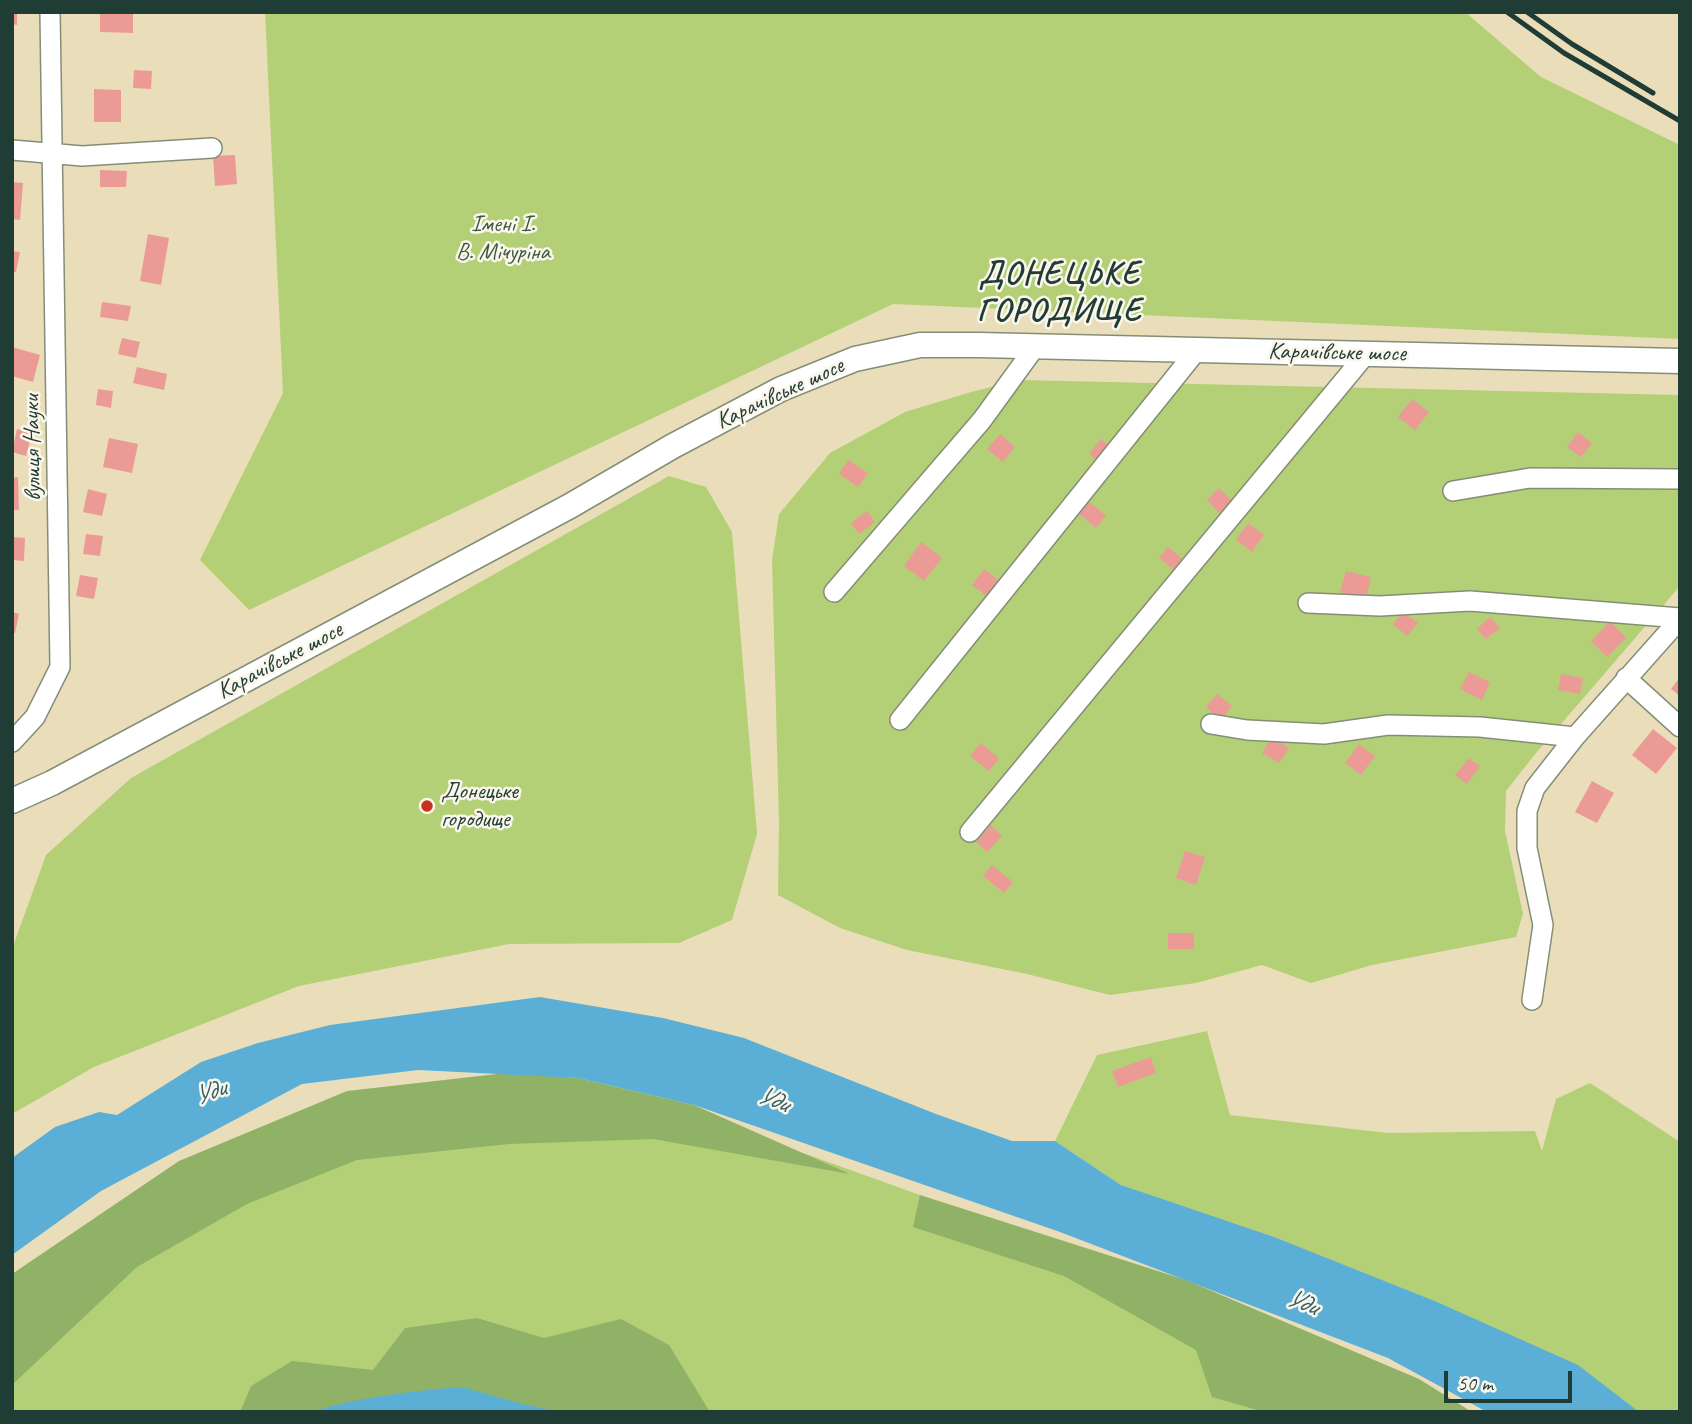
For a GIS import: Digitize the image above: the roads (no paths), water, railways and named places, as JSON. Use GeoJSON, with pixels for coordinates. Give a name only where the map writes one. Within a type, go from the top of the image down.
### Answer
{"type":"FeatureCollection","features":[{"type":"Feature","properties":{"kind":"main road","name":"Карачівське шосе"},"geometry":{"type":"LineString","coordinates":[[12,801],[52,783],[570,506],[673,446],[781,389],[855,359],[920,345],[1680,361]]}},
{"type":"Feature","properties":{"kind":"street","name":"вулиця Науки"},"geometry":{"type":"LineString","coordinates":[[12,742],[35,718],[60,667],[50,12]]}},
{"type":"Feature","properties":{"kind":"street"},"geometry":{"type":"LineString","coordinates":[[12,150],[82,156],[212,148]]}},
{"type":"Feature","properties":{"kind":"street"},"geometry":{"type":"LineString","coordinates":[[834,592],[982,420],[1035,347]]}},
{"type":"Feature","properties":{"kind":"street"},"geometry":{"type":"LineString","coordinates":[[900,720],[1197,350]]}},
{"type":"Feature","properties":{"kind":"street"},"geometry":{"type":"LineString","coordinates":[[970,832],[1366,354]]}},
{"type":"Feature","properties":{"kind":"street"},"geometry":{"type":"LineString","coordinates":[[1453,491],[1530,478],[1680,478]]}},
{"type":"Feature","properties":{"kind":"street"},"geometry":{"type":"LineString","coordinates":[[1308,603],[1380,606],[1470,601],[1680,618]]}},
{"type":"Feature","properties":{"kind":"street"},"geometry":{"type":"LineString","coordinates":[[1532,1000],[1543,925],[1527,848],[1527,811],[1535,788],[1575,737],[1680,618]]}},
{"type":"Feature","properties":{"kind":"street"},"geometry":{"type":"LineString","coordinates":[[1626,678],[1680,727]]}},
{"type":"Feature","properties":{"kind":"street"},"geometry":{"type":"LineString","coordinates":[[1211,724],[1247,730],[1324,734],[1388,725],[1480,727],[1575,737]]}},
{"type":"Feature","properties":{"kind":"water","name":"Уди"},"geometry":{"type":"Polygon","coordinates":[[[540,997],[663,1018],[744,1038],[1012,1141],[1055,1141],[1121,1185],[1274,1237],[1437,1302],[1578,1365],[1639,1412],[1487,1412],[1388,1358],[1060,1232],[694,1105],[578,1078],[418,1070],[302,1084],[101,1191],[12,1255],[12,1158],[55,1127],[99,1112],[117,1115],[201,1062],[258,1043],[330,1025],[540,997]]]}},
{"type":"Feature","properties":{"kind":"water"},"geometry":{"type":"Polygon","coordinates":[[[462,1387],[526,1405],[564,1412],[310,1412],[386,1395],[462,1387]]]}},
{"type":"Feature","properties":{"kind":"railway"},"geometry":{"type":"LineString","coordinates":[[1507,12],[1564,53],[1680,121]]}},
{"type":"Feature","properties":{"kind":"railway"},"geometry":{"type":"LineString","coordinates":[[1527,12],[1572,44],[1653,93]]}},
{"type":"Feature","properties":{"kind":"place","name":"Донецьке городище"},"geometry":{"type":"Point","coordinates":[427,806]}},
{"type":"Feature","properties":{"kind":"district","name":"ДОНЕЦЬКЕ ГОРОДИЩЕ"},"geometry":{"type":"Point","coordinates":[1060,294]}},
{"type":"Feature","properties":{"kind":"park label","name":"Імені І. В. Мічуріна"},"geometry":{"type":"Point","coordinates":[503,239]}}]}
